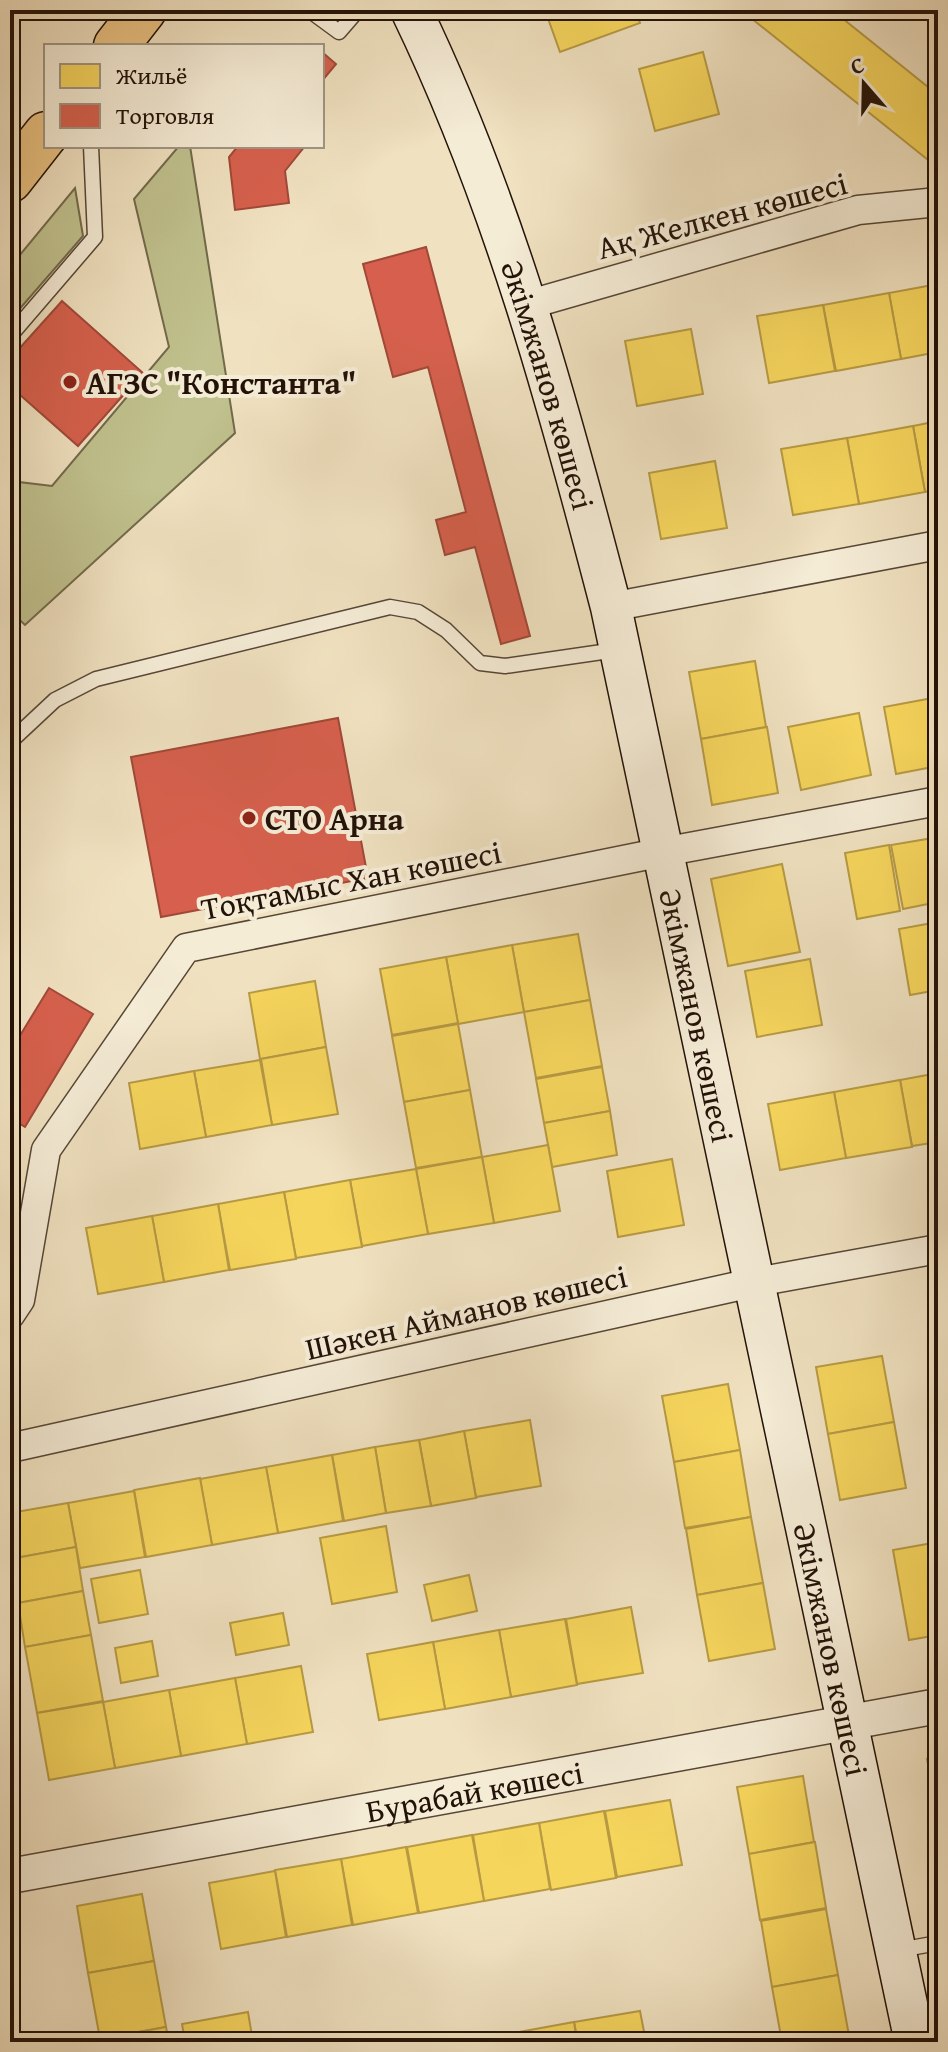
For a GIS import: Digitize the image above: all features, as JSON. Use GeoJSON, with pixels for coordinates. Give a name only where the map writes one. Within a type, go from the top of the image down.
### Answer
{"type":"FeatureCollection","features":[{"type":"Feature","properties":{"kind":"highway"},"geometry":{"type":"LineString","coordinates":[[118,44],[144,10]]}},
{"type":"Feature","properties":{"kind":"highway"},"geometry":{"type":"LineString","coordinates":[[10,180],[44,137]]}},
{"type":"Feature","properties":{"kind":"main road","name":"Әкімжанов көшесі"},"geometry":{"type":"LineString","coordinates":[[411,10],[459,113],[527,305],[563,420],[611,607],[898,1950],[915,2042]]}},
{"type":"Feature","properties":{"kind":"street","name":"Ақ Желкен көшесі"},"geometry":{"type":"LineString","coordinates":[[527,305],[858,210],[938,202]]}},
{"type":"Feature","properties":{"kind":"street"},"geometry":{"type":"LineString","coordinates":[[611,607],[938,545]]}},
{"type":"Feature","properties":{"kind":"street","name":"Тоқтамыс Хан көшесі"},"geometry":{"type":"LineString","coordinates":[[13,1301],[46,1150],[186,948],[663,852],[938,801]]}},
{"type":"Feature","properties":{"kind":"street","name":"Шәкен Айманов көшесі"},"geometry":{"type":"LineString","coordinates":[[10,1448],[756,1282],[938,1249]]}},
{"type":"Feature","properties":{"kind":"street","name":"Бурабай көшесі"},"geometry":{"type":"LineString","coordinates":[[10,1876],[938,1706]]}},
{"type":"Feature","properties":{"kind":"lane"},"geometry":{"type":"LineString","coordinates":[[309,10],[339,32],[358,10]]}},
{"type":"Feature","properties":{"kind":"lane"},"geometry":{"type":"LineString","coordinates":[[10,336],[95,237],[91,148]]}},
{"type":"Feature","properties":{"kind":"lane"},"geometry":{"type":"LineString","coordinates":[[10,742],[55,700],[96,679],[390,607],[418,612],[446,630],[480,663],[505,666],[620,649]]}},
{"type":"Feature","properties":{"kind":"lane"},"geometry":{"type":"LineString","coordinates":[[898,1950],[938,1943]]}},
{"type":"Feature","properties":{"kind":"green space"},"geometry":{"type":"Polygon","coordinates":[[[177,148],[190,148],[235,433],[25,625],[10,611],[10,481],[52,486],[169,347],[134,199],[177,148]]]}},
{"type":"Feature","properties":{"kind":"green space"},"geometry":{"type":"Polygon","coordinates":[[[75,188],[83,236],[10,320],[10,267],[75,188]]]}},
{"type":"Feature","properties":{"kind":"building: Жильё"},"geometry":{"type":"Polygon","coordinates":[[[545,10],[635,10],[640,23],[560,52],[545,10]]]}},
{"type":"Feature","properties":{"kind":"building: Жильё"},"geometry":{"type":"Polygon","coordinates":[[[741,10],[832,10],[938,95],[938,168],[741,10]]]}},
{"type":"Feature","properties":{"kind":"building: Жильё"},"geometry":{"type":"Polygon","coordinates":[[[703,52],[719,114],[655,131],[639,69],[703,52]]]}},
{"type":"Feature","properties":{"kind":"building: Жильё"},"geometry":{"type":"Polygon","coordinates":[[[938,284],[938,352],[901,359],[889,293],[938,284]]]}},
{"type":"Feature","properties":{"kind":"building: Жильё"},"geometry":{"type":"Polygon","coordinates":[[[889,293],[901,359],[836,371],[823,305],[889,293]]]}},
{"type":"Feature","properties":{"kind":"building: Жильё"},"geometry":{"type":"Polygon","coordinates":[[[823,305],[835,371],[769,383],[757,316],[823,305]]]}},
{"type":"Feature","properties":{"kind":"building: Жильё"},"geometry":{"type":"Polygon","coordinates":[[[691,329],[703,394],[637,406],[625,341],[691,329]]]}},
{"type":"Feature","properties":{"kind":"building: Жильё"},"geometry":{"type":"Polygon","coordinates":[[[938,421],[938,489],[925,492],[913,426],[938,421]]]}},
{"type":"Feature","properties":{"kind":"building: Жильё"},"geometry":{"type":"Polygon","coordinates":[[[913,426],[925,492],[859,504],[847,438],[913,426]]]}},
{"type":"Feature","properties":{"kind":"building: Жильё"},"geometry":{"type":"Polygon","coordinates":[[[847,438],[859,504],[793,515],[781,449],[847,438]]]}},
{"type":"Feature","properties":{"kind":"building: Жильё"},"geometry":{"type":"Polygon","coordinates":[[[715,461],[727,528],[661,539],[649,473],[715,461]]]}},
{"type":"Feature","properties":{"kind":"building: Жильё"},"geometry":{"type":"Polygon","coordinates":[[[755,661],[766,727],[701,739],[689,672],[755,661]]]}},
{"type":"Feature","properties":{"kind":"building: Жильё"},"geometry":{"type":"Polygon","coordinates":[[[938,697],[938,766],[896,774],[884,707],[938,697]]]}},
{"type":"Feature","properties":{"kind":"building: Жильё"},"geometry":{"type":"Polygon","coordinates":[[[859,713],[871,775],[801,790],[788,727],[859,713]]]}},
{"type":"Feature","properties":{"kind":"building: Жильё"},"geometry":{"type":"Polygon","coordinates":[[[767,727],[778,793],[712,805],[701,739],[767,727]]]}},
{"type":"Feature","properties":{"kind":"building: Жильё"},"geometry":{"type":"Polygon","coordinates":[[[933,838],[938,866],[938,902],[903,909],[891,845],[933,838]]]}},
{"type":"Feature","properties":{"kind":"building: Жильё"},"geometry":{"type":"Polygon","coordinates":[[[889,845],[900,911],[857,919],[845,853],[889,845]]]}},
{"type":"Feature","properties":{"kind":"building: Жильё"},"geometry":{"type":"Polygon","coordinates":[[[782,864],[800,952],[728,966],[711,879],[782,864]]]}},
{"type":"Feature","properties":{"kind":"building: Жильё"},"geometry":{"type":"Polygon","coordinates":[[[938,922],[938,990],[910,995],[899,929],[938,922]]]}},
{"type":"Feature","properties":{"kind":"building: Жильё"},"geometry":{"type":"Polygon","coordinates":[[[578,934],[590,1000],[524,1012],[512,945],[578,934]]]}},
{"type":"Feature","properties":{"kind":"building: Жильё"},"geometry":{"type":"Polygon","coordinates":[[[512,945],[524,1012],[458,1024],[446,957],[512,945]]]}},
{"type":"Feature","properties":{"kind":"building: Жильё"},"geometry":{"type":"Polygon","coordinates":[[[446,957],[458,1023],[392,1035],[380,969],[446,957]]]}},
{"type":"Feature","properties":{"kind":"building: Жильё"},"geometry":{"type":"Polygon","coordinates":[[[810,959],[822,1025],[757,1037],[745,971],[810,959]]]}},
{"type":"Feature","properties":{"kind":"building: Жильё"},"geometry":{"type":"Polygon","coordinates":[[[315,981],[326,1047],[260,1059],[249,993],[315,981]]]}},
{"type":"Feature","properties":{"kind":"building: Жильё"},"geometry":{"type":"Polygon","coordinates":[[[590,1000],[602,1066],[536,1078],[524,1012],[590,1000]]]}},
{"type":"Feature","properties":{"kind":"building: Жильё"},"geometry":{"type":"Polygon","coordinates":[[[458,1024],[470,1090],[404,1102],[392,1036],[458,1024]]]}},
{"type":"Feature","properties":{"kind":"building: Жильё"},"geometry":{"type":"Polygon","coordinates":[[[326,1047],[338,1114],[272,1125],[261,1059],[326,1047]]]}},
{"type":"Feature","properties":{"kind":"building: Жильё"},"geometry":{"type":"Polygon","coordinates":[[[260,1060],[272,1125],[206,1137],[194,1071],[260,1060]]]}},
{"type":"Feature","properties":{"kind":"building: Жильё"},"geometry":{"type":"Polygon","coordinates":[[[602,1067],[610,1111],[544,1123],[536,1079],[602,1067]]]}},
{"type":"Feature","properties":{"kind":"building: Жильё"},"geometry":{"type":"Polygon","coordinates":[[[194,1071],[206,1137],[140,1149],[129,1083],[194,1071]]]}},
{"type":"Feature","properties":{"kind":"building: Жильё"},"geometry":{"type":"Polygon","coordinates":[[[938,1073],[938,1142],[912,1146],[900,1080],[938,1073]]]}},
{"type":"Feature","properties":{"kind":"building: Жильё"},"geometry":{"type":"Polygon","coordinates":[[[900,1080],[912,1147],[846,1158],[834,1092],[900,1080]]]}},
{"type":"Feature","properties":{"kind":"building: Жильё"},"geometry":{"type":"Polygon","coordinates":[[[470,1090],[482,1157],[416,1168],[404,1102],[470,1090]]]}},
{"type":"Feature","properties":{"kind":"building: Жильё"},"geometry":{"type":"Polygon","coordinates":[[[834,1092],[846,1158],[780,1170],[768,1104],[834,1092]]]}},
{"type":"Feature","properties":{"kind":"building: Жильё"},"geometry":{"type":"Polygon","coordinates":[[[610,1111],[617,1155],[552,1167],[544,1123],[610,1111]]]}},
{"type":"Feature","properties":{"kind":"building: Жильё"},"geometry":{"type":"Polygon","coordinates":[[[548,1145],[560,1211],[494,1223],[482,1157],[548,1145]]]}},
{"type":"Feature","properties":{"kind":"building: Жильё"},"geometry":{"type":"Polygon","coordinates":[[[482,1157],[494,1223],[428,1234],[416,1169],[482,1157]]]}},
{"type":"Feature","properties":{"kind":"building: Жильё"},"geometry":{"type":"Polygon","coordinates":[[[672,1159],[684,1225],[618,1237],[607,1171],[672,1159]]]}},
{"type":"Feature","properties":{"kind":"building: Жильё"},"geometry":{"type":"Polygon","coordinates":[[[416,1169],[428,1234],[362,1246],[350,1180],[416,1169]]]}},
{"type":"Feature","properties":{"kind":"building: Жильё"},"geometry":{"type":"Polygon","coordinates":[[[350,1180],[362,1247],[296,1258],[284,1192],[350,1180]]]}},
{"type":"Feature","properties":{"kind":"building: Жильё"},"geometry":{"type":"Polygon","coordinates":[[[284,1192],[296,1259],[230,1270],[218,1204],[284,1192]]]}},
{"type":"Feature","properties":{"kind":"building: Жильё"},"geometry":{"type":"Polygon","coordinates":[[[218,1204],[229,1270],[164,1282],[152,1216],[218,1204]]]}},
{"type":"Feature","properties":{"kind":"building: Жильё"},"geometry":{"type":"Polygon","coordinates":[[[152,1216],[164,1282],[98,1294],[86,1228],[152,1216]]]}},
{"type":"Feature","properties":{"kind":"building: Жильё"},"geometry":{"type":"Polygon","coordinates":[[[882,1356],[894,1422],[828,1434],[816,1367],[882,1356]]]}},
{"type":"Feature","properties":{"kind":"building: Жильё"},"geometry":{"type":"Polygon","coordinates":[[[728,1384],[740,1450],[674,1462],[662,1396],[728,1384]]]}},
{"type":"Feature","properties":{"kind":"building: Жильё"},"geometry":{"type":"Polygon","coordinates":[[[530,1420],[541,1486],[476,1497],[464,1431],[530,1420]]]}},
{"type":"Feature","properties":{"kind":"building: Жильё"},"geometry":{"type":"Polygon","coordinates":[[[894,1422],[906,1488],[840,1500],[828,1434],[894,1422]]]}},
{"type":"Feature","properties":{"kind":"building: Жильё"},"geometry":{"type":"Polygon","coordinates":[[[464,1431],[476,1498],[431,1506],[419,1440],[464,1431]]]}},
{"type":"Feature","properties":{"kind":"building: Жильё"},"geometry":{"type":"Polygon","coordinates":[[[419,1440],[431,1506],[386,1513],[375,1447],[419,1440]]]}},
{"type":"Feature","properties":{"kind":"building: Жильё"},"geometry":{"type":"Polygon","coordinates":[[[375,1447],[386,1513],[344,1521],[332,1455],[375,1447]]]}},
{"type":"Feature","properties":{"kind":"building: Жильё"},"geometry":{"type":"Polygon","coordinates":[[[740,1450],[751,1517],[685,1528],[674,1462],[740,1450]]]}},
{"type":"Feature","properties":{"kind":"building: Жильё"},"geometry":{"type":"Polygon","coordinates":[[[332,1455],[343,1521],[278,1533],[266,1467],[332,1455]]]}},
{"type":"Feature","properties":{"kind":"building: Жильё"},"geometry":{"type":"Polygon","coordinates":[[[266,1467],[278,1533],[212,1545],[200,1479],[266,1467]]]}},
{"type":"Feature","properties":{"kind":"building: Жильё"},"geometry":{"type":"Polygon","coordinates":[[[200,1478],[212,1545],[146,1557],[134,1490],[200,1478]]]}},
{"type":"Feature","properties":{"kind":"building: Жильё"},"geometry":{"type":"Polygon","coordinates":[[[134,1491],[145,1557],[80,1568],[68,1503],[134,1491]]]}},
{"type":"Feature","properties":{"kind":"building: Жильё"},"geometry":{"type":"Polygon","coordinates":[[[68,1503],[76,1547],[10,1559],[10,1513],[68,1503]]]}},
{"type":"Feature","properties":{"kind":"building: Жильё"},"geometry":{"type":"Polygon","coordinates":[[[751,1517],[763,1583],[697,1595],[686,1529],[751,1517]]]}},
{"type":"Feature","properties":{"kind":"building: Жильё"},"geometry":{"type":"Polygon","coordinates":[[[386,1526],[397,1592],[332,1604],[320,1538],[386,1526]]]}},
{"type":"Feature","properties":{"kind":"building: Жильё"},"geometry":{"type":"Polygon","coordinates":[[[938,1542],[938,1635],[909,1640],[893,1550],[938,1542]]]}},
{"type":"Feature","properties":{"kind":"building: Жильё"},"geometry":{"type":"Polygon","coordinates":[[[76,1547],[83,1591],[18,1603],[10,1559],[76,1547]]]}},
{"type":"Feature","properties":{"kind":"building: Жильё"},"geometry":{"type":"Polygon","coordinates":[[[140,1570],[148,1614],[99,1623],[91,1579],[140,1570]]]}},
{"type":"Feature","properties":{"kind":"building: Жильё"},"geometry":{"type":"Polygon","coordinates":[[[469,1575],[477,1611],[432,1621],[424,1585],[469,1575]]]}},
{"type":"Feature","properties":{"kind":"building: Жильё"},"geometry":{"type":"Polygon","coordinates":[[[763,1583],[775,1649],[709,1661],[697,1595],[763,1583]]]}},
{"type":"Feature","properties":{"kind":"building: Жильё"},"geometry":{"type":"Polygon","coordinates":[[[83,1591],[91,1635],[25,1647],[18,1603],[83,1591]]]}},
{"type":"Feature","properties":{"kind":"building: Жильё"},"geometry":{"type":"Polygon","coordinates":[[[631,1607],[643,1673],[577,1684],[566,1619],[631,1607]]]}},
{"type":"Feature","properties":{"kind":"building: Жильё"},"geometry":{"type":"Polygon","coordinates":[[[283,1613],[289,1645],[236,1655],[230,1623],[283,1613]]]}},
{"type":"Feature","properties":{"kind":"building: Жильё"},"geometry":{"type":"Polygon","coordinates":[[[565,1619],[577,1685],[511,1697],[499,1630],[565,1619]]]}},
{"type":"Feature","properties":{"kind":"building: Жильё"},"geometry":{"type":"Polygon","coordinates":[[[499,1630],[511,1697],[445,1709],[433,1642],[499,1630]]]}},
{"type":"Feature","properties":{"kind":"building: Жильё"},"geometry":{"type":"Polygon","coordinates":[[[91,1635],[103,1701],[37,1713],[25,1647],[91,1635]]]}},
{"type":"Feature","properties":{"kind":"building: Жильё"},"geometry":{"type":"Polygon","coordinates":[[[152,1641],[158,1676],[121,1683],[115,1648],[152,1641]]]}},
{"type":"Feature","properties":{"kind":"building: Жильё"},"geometry":{"type":"Polygon","coordinates":[[[433,1642],[445,1709],[379,1720],[367,1654],[433,1642]]]}},
{"type":"Feature","properties":{"kind":"building: Жильё"},"geometry":{"type":"Polygon","coordinates":[[[301,1666],[313,1732],[247,1744],[235,1678],[301,1666]]]}},
{"type":"Feature","properties":{"kind":"building: Жильё"},"geometry":{"type":"Polygon","coordinates":[[[235,1678],[247,1744],[181,1756],[169,1690],[235,1678]]]}},
{"type":"Feature","properties":{"kind":"building: Жильё"},"geometry":{"type":"Polygon","coordinates":[[[169,1690],[181,1756],[115,1768],[103,1702],[169,1690]]]}},
{"type":"Feature","properties":{"kind":"building: Жильё"},"geometry":{"type":"Polygon","coordinates":[[[103,1702],[115,1768],[49,1780],[37,1713],[103,1702]]]}},
{"type":"Feature","properties":{"kind":"building: Жильё"},"geometry":{"type":"Polygon","coordinates":[[[938,1757],[938,1801],[936,1801],[927,1759],[938,1757]]]}},
{"type":"Feature","properties":{"kind":"building: Жильё"},"geometry":{"type":"Polygon","coordinates":[[[803,1776],[814,1842],[749,1854],[737,1787],[803,1776]]]}},
{"type":"Feature","properties":{"kind":"building: Жильё"},"geometry":{"type":"Polygon","coordinates":[[[670,1800],[682,1865],[617,1877],[605,1811],[670,1800]]]}},
{"type":"Feature","properties":{"kind":"building: Жильё"},"geometry":{"type":"Polygon","coordinates":[[[604,1811],[616,1878],[551,1890],[539,1823],[604,1811]]]}},
{"type":"Feature","properties":{"kind":"building: Жильё"},"geometry":{"type":"Polygon","coordinates":[[[539,1823],[550,1889],[484,1901],[473,1835],[539,1823]]]}},
{"type":"Feature","properties":{"kind":"building: Жильё"},"geometry":{"type":"Polygon","coordinates":[[[472,1835],[484,1901],[419,1913],[407,1847],[472,1835]]]}},
{"type":"Feature","properties":{"kind":"building: Жильё"},"geometry":{"type":"Polygon","coordinates":[[[815,1842],[826,1908],[760,1920],[749,1854],[815,1842]]]}},
{"type":"Feature","properties":{"kind":"building: Жильё"},"geometry":{"type":"Polygon","coordinates":[[[406,1847],[418,1913],[353,1925],[341,1859],[406,1847]]]}},
{"type":"Feature","properties":{"kind":"building: Жильё"},"geometry":{"type":"Polygon","coordinates":[[[341,1859],[352,1925],[287,1937],[275,1870],[341,1859]]]}},
{"type":"Feature","properties":{"kind":"building: Жильё"},"geometry":{"type":"Polygon","coordinates":[[[275,1871],[286,1937],[221,1949],[209,1883],[275,1871]]]}},
{"type":"Feature","properties":{"kind":"building: Жильё"},"geometry":{"type":"Polygon","coordinates":[[[142,1894],[154,1961],[88,1973],[77,1906],[142,1894]]]}},
{"type":"Feature","properties":{"kind":"building: Жильё"},"geometry":{"type":"Polygon","coordinates":[[[826,1909],[838,1975],[772,1987],[761,1921],[826,1909]]]}},
{"type":"Feature","properties":{"kind":"building: Жильё"},"geometry":{"type":"Polygon","coordinates":[[[154,1961],[166,2027],[100,2039],[88,1973],[154,1961]]]}},
{"type":"Feature","properties":{"kind":"building: Жильё"},"geometry":{"type":"Polygon","coordinates":[[[838,1975],[850,2041],[782,2042],[772,1987],[838,1975]]]}},
{"type":"Feature","properties":{"kind":"building: Жильё"},"geometry":{"type":"Polygon","coordinates":[[[640,2011],[646,2042],[578,2042],[574,2022],[640,2011]]]}},
{"type":"Feature","properties":{"kind":"building: Жильё"},"geometry":{"type":"Polygon","coordinates":[[[248,2012],[253,2042],[185,2042],[182,2024],[248,2012]]]}},
{"type":"Feature","properties":{"kind":"building: Жильё"},"geometry":{"type":"Polygon","coordinates":[[[574,2022],[577,2042],[510,2042],[508,2034],[574,2022]]]}},
{"type":"Feature","properties":{"kind":"building: Жильё"},"geometry":{"type":"Polygon","coordinates":[[[166,2027],[169,2042],[101,2042],[100,2039],[166,2027]]]}},
{"type":"Feature","properties":{"kind":"building: Жильё"},"geometry":{"type":"Polygon","coordinates":[[[508,2034],[509,2042],[465,2042],[508,2034]]]}},
{"type":"Feature","properties":{"kind":"building: Торговля"},"geometry":{"type":"Polygon","coordinates":[[[324,54],[336,64],[324,79],[324,54]]]}},
{"type":"Feature","properties":{"kind":"building: Торговля"},"geometry":{"type":"Polygon","coordinates":[[[236,148],[303,148],[285,171],[289,203],[235,210],[229,157],[236,148]]]}},
{"type":"Feature","properties":{"kind":"building: Торговля"},"geometry":{"type":"Polygon","coordinates":[[[426,247],[530,636],[501,644],[475,547],[445,555],[436,520],[466,512],[428,367],[393,377],[363,264],[426,247]]]}},
{"type":"Feature","properties":{"kind":"building: Торговля"},"geometry":{"type":"Polygon","coordinates":[[[62,301],[143,373],[78,446],[10,386],[10,359],[62,301]]]}},
{"type":"Feature","properties":{"kind":"building: Торговля","name":"СТО Арна"},"geometry":{"type":"Polygon","coordinates":[[[338,718],[368,878],[161,917],[131,757],[338,718]]]}},
{"type":"Feature","properties":{"kind":"building: Торговля"},"geometry":{"type":"Polygon","coordinates":[[[49,988],[93,1014],[25,1127],[10,1118],[10,1052],[49,988]]]}},
{"type":"Feature","properties":{"kind":"place","name":"АГЗС \"Константа\""},"geometry":{"type":"Point","coordinates":[70,382]}},
{"type":"Feature","properties":{"kind":"place","name":"СТО Арна"},"geometry":{"type":"Point","coordinates":[249,818]}}]}
